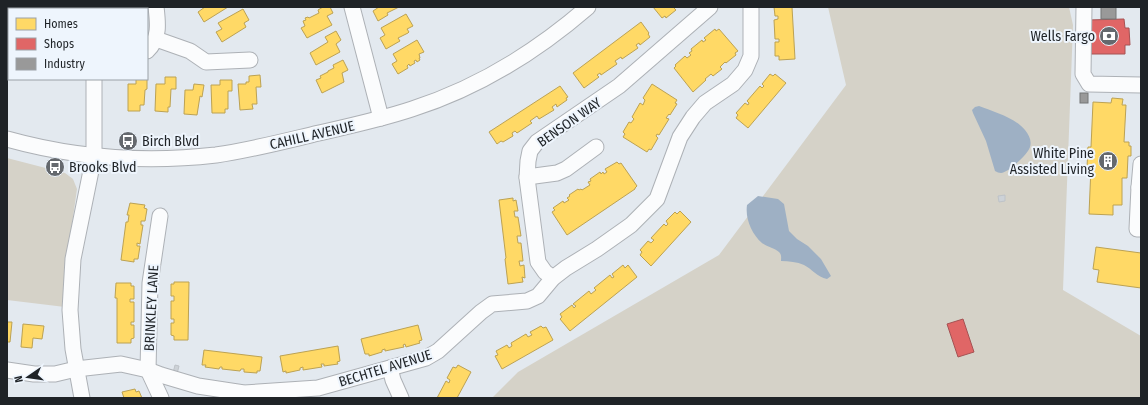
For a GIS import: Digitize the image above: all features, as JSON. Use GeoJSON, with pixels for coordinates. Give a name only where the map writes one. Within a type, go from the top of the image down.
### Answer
{"type":"FeatureCollection","features":[{"type":"Feature","properties":{"kind":"street"},"geometry":{"type":"LineString","coordinates":[[156,7],[158,30],[151,45],[190,51],[206,62],[250,60]]}},
{"type":"Feature","properties":{"kind":"street"},"geometry":{"type":"LineString","coordinates":[[352,7],[381,118]]}},
{"type":"Feature","properties":{"kind":"street","name":"CAHILL AVENUE"},"geometry":{"type":"LineString","coordinates":[[7,140],[94,156],[121,158],[159,158],[215,155],[260,147],[381,118],[429,104],[483,80],[534,49],[588,7]]}},
{"type":"Feature","properties":{"kind":"street","name":"BENSON WAY"},"geometry":{"type":"LineString","coordinates":[[553,278],[545,272],[538,262],[527,177],[530,151],[537,142],[620,86],[666,44],[710,7]]}},
{"type":"Feature","properties":{"kind":"street","name":"BECHTEL AVENUE"},"geometry":{"type":"LineString","coordinates":[[7,370],[45,374],[121,364],[148,370],[198,386],[244,395],[319,393],[390,368],[426,358],[438,351],[480,312],[492,304],[527,301],[538,296],[553,278],[631,225],[657,199],[680,137],[692,117],[705,103],[734,84],[745,70],[751,56],[751,7]]}},
{"type":"Feature","properties":{"kind":"street"},"geometry":{"type":"LineString","coordinates":[[1084,7],[1083,74],[1089,84],[1141,85]]}},
{"type":"Feature","properties":{"kind":"street"},"geometry":{"type":"LineString","coordinates":[[82,398],[76,369],[70,310],[73,259],[94,156],[94,80]]}},
{"type":"Feature","properties":{"kind":"street"},"geometry":{"type":"LineString","coordinates":[[527,177],[557,173],[596,147]]}},
{"type":"Feature","properties":{"kind":"street"},"geometry":{"type":"LineString","coordinates":[[1141,164],[1138,229],[1141,229]]}},
{"type":"Feature","properties":{"kind":"street","name":"BRINKLEY LANE"},"geometry":{"type":"LineString","coordinates":[[160,216],[151,276],[148,370],[161,398]]}},
{"type":"Feature","properties":{"kind":"street"},"geometry":{"type":"LineString","coordinates":[[390,368],[393,380],[401,398]]}},
{"type":"Feature","properties":{"kind":"shaded area"},"geometry":{"type":"Polygon","coordinates":[[[828,7],[1069,7],[1073,25],[1063,290],[1141,336],[1141,398],[492,398],[518,372],[719,255],[846,85],[828,7]]]}},
{"type":"Feature","properties":{"kind":"shaded area"},"geometry":{"type":"Polygon","coordinates":[[[7,158],[65,173],[73,179],[77,189],[68,252],[65,307],[7,300],[7,158]]]}},
{"type":"Feature","properties":{"kind":"water"},"geometry":{"type":"Polygon","coordinates":[[[979,106],[1004,115],[1020,125],[1030,138],[1030,147],[1026,154],[1013,167],[1004,172],[1000,173],[995,171],[986,141],[973,113],[972,110],[979,106]]]}},
{"type":"Feature","properties":{"kind":"water"},"geometry":{"type":"Polygon","coordinates":[[[758,196],[778,199],[784,204],[789,231],[797,239],[808,246],[821,259],[831,276],[827,279],[823,278],[804,265],[781,261],[781,255],[779,252],[762,243],[758,239],[752,231],[748,221],[747,205],[758,196]]]}},
{"type":"Feature","properties":{"kind":"building: Homes"},"geometry":{"type":"Polygon","coordinates":[[[205,7],[228,7],[204,22],[198,12],[205,7]]]}},
{"type":"Feature","properties":{"kind":"building: Homes"},"geometry":{"type":"Polygon","coordinates":[[[323,7],[330,7],[333,13],[327,16],[332,25],[307,38],[301,28],[305,26],[303,21],[306,20],[305,18],[309,18],[319,13],[318,10],[323,7]]]}},
{"type":"Feature","properties":{"kind":"building: Homes"},"geometry":{"type":"Polygon","coordinates":[[[379,7],[399,7],[387,13],[388,15],[378,21],[373,11],[379,7]]]}},
{"type":"Feature","properties":{"kind":"building: Homes"},"geometry":{"type":"Polygon","coordinates":[[[653,7],[676,7],[674,8],[676,10],[666,18],[665,16],[662,18],[653,7]]]}},
{"type":"Feature","properties":{"kind":"building: Homes"},"geometry":{"type":"Polygon","coordinates":[[[774,7],[792,7],[795,59],[779,60],[779,56],[775,56],[775,42],[779,42],[779,39],[775,39],[774,20],[778,19],[778,16],[775,16],[774,7]]]}},
{"type":"Feature","properties":{"kind":"building: Homes"},"geometry":{"type":"Polygon","coordinates":[[[243,9],[249,20],[244,23],[246,27],[222,42],[216,32],[222,29],[218,23],[243,9]]]}},
{"type":"Feature","properties":{"kind":"building: Homes"},"geometry":{"type":"Polygon","coordinates":[[[406,14],[413,26],[407,29],[409,32],[408,33],[398,38],[400,41],[386,49],[380,38],[385,35],[381,28],[406,14]]]}},
{"type":"Feature","properties":{"kind":"building: Homes"},"geometry":{"type":"Polygon","coordinates":[[[641,22],[649,33],[648,34],[650,37],[640,45],[639,43],[636,45],[638,48],[622,59],[621,57],[615,61],[617,64],[601,75],[600,73],[597,75],[599,77],[584,88],[573,73],[641,22]]]}},
{"type":"Feature","properties":{"kind":"building: Homes"},"geometry":{"type":"Polygon","coordinates":[[[715,29],[716,31],[719,29],[738,51],[735,53],[736,55],[720,67],[722,69],[713,76],[711,74],[693,92],[674,68],[676,66],[675,65],[685,56],[687,58],[691,55],[689,53],[692,51],[691,49],[702,40],[703,42],[706,40],[704,38],[715,29]]]}},
{"type":"Feature","properties":{"kind":"building: Homes"},"geometry":{"type":"Polygon","coordinates":[[[336,31],[341,40],[336,44],[340,52],[316,65],[310,53],[328,42],[325,37],[336,31]]]}},
{"type":"Feature","properties":{"kind":"building: Homes"},"geometry":{"type":"Polygon","coordinates":[[[417,40],[424,52],[419,54],[420,60],[417,62],[416,60],[414,61],[415,63],[410,66],[409,64],[407,66],[408,68],[398,74],[392,64],[397,61],[393,54],[417,40]]]}},
{"type":"Feature","properties":{"kind":"building: Homes"},"geometry":{"type":"Polygon","coordinates":[[[7,45],[8,66],[7,66],[7,45]]]}},
{"type":"Feature","properties":{"kind":"building: Homes"},"geometry":{"type":"Polygon","coordinates":[[[343,60],[348,70],[342,73],[344,82],[322,93],[316,80],[334,68],[333,65],[343,60]]]}},
{"type":"Feature","properties":{"kind":"building: Homes"},"geometry":{"type":"Polygon","coordinates":[[[770,74],[773,76],[775,74],[786,83],[748,128],[736,118],[738,115],[736,113],[745,103],[748,105],[749,103],[747,101],[760,86],[762,88],[764,86],[762,84],[770,74]]]}},
{"type":"Feature","properties":{"kind":"building: Homes"},"geometry":{"type":"Polygon","coordinates":[[[260,75],[261,87],[256,87],[257,104],[252,104],[253,109],[240,110],[238,84],[246,84],[246,82],[249,82],[249,76],[260,75]]]}},
{"type":"Feature","properties":{"kind":"building: Homes"},"geometry":{"type":"Polygon","coordinates":[[[165,77],[176,77],[176,89],[171,89],[170,107],[168,107],[168,112],[155,111],[156,84],[165,84],[165,77]]]}},
{"type":"Feature","properties":{"kind":"building: Homes"},"geometry":{"type":"Polygon","coordinates":[[[136,80],[147,80],[144,105],[140,105],[140,111],[128,111],[128,84],[136,84],[136,80]]]}},
{"type":"Feature","properties":{"kind":"building: Homes"},"geometry":{"type":"Polygon","coordinates":[[[220,80],[232,80],[232,91],[228,91],[228,109],[225,109],[225,113],[212,113],[211,85],[220,85],[220,80]]]}},
{"type":"Feature","properties":{"kind":"building: Homes"},"geometry":{"type":"Polygon","coordinates":[[[194,84],[204,85],[202,97],[200,96],[197,115],[184,114],[185,90],[193,90],[194,84]]]}},
{"type":"Feature","properties":{"kind":"building: Homes"},"geometry":{"type":"Polygon","coordinates":[[[652,84],[677,100],[675,103],[677,104],[670,115],[669,114],[666,118],[669,119],[659,135],[657,134],[656,136],[658,138],[651,150],[649,149],[647,152],[623,137],[625,134],[623,132],[629,122],[631,123],[634,119],[632,117],[640,103],[643,105],[645,100],[643,98],[652,84]]]}},
{"type":"Feature","properties":{"kind":"building: Homes"},"geometry":{"type":"Polygon","coordinates":[[[560,86],[568,97],[566,98],[567,100],[557,107],[556,104],[552,107],[554,110],[539,119],[537,116],[530,121],[532,123],[517,133],[515,131],[512,133],[513,136],[497,144],[489,132],[560,86]]]}},
{"type":"Feature","properties":{"kind":"building: Homes","name":"White Pine Assisted Living"},"geometry":{"type":"Polygon","coordinates":[[[1112,98],[1123,99],[1122,105],[1126,105],[1124,142],[1129,142],[1129,146],[1131,146],[1131,156],[1128,156],[1127,178],[1122,178],[1122,205],[1113,205],[1113,215],[1089,214],[1091,167],[1087,167],[1088,147],[1091,147],[1093,102],[1111,103],[1112,98]]]}},
{"type":"Feature","properties":{"kind":"building: Homes"},"geometry":{"type":"Polygon","coordinates":[[[617,162],[619,164],[621,163],[637,186],[635,189],[567,235],[552,212],[555,210],[553,208],[563,201],[564,203],[569,200],[567,198],[570,196],[569,195],[578,189],[582,190],[590,185],[588,182],[591,181],[590,179],[600,172],[601,174],[603,172],[604,174],[607,172],[605,169],[617,162]]]}},
{"type":"Feature","properties":{"kind":"building: Homes"},"geometry":{"type":"Polygon","coordinates":[[[513,198],[513,201],[516,200],[518,211],[514,211],[515,217],[518,217],[521,236],[517,236],[518,243],[521,243],[523,261],[519,261],[520,266],[524,265],[525,278],[522,277],[523,282],[508,284],[499,200],[513,198]]]}},
{"type":"Feature","properties":{"kind":"building: Homes"},"geometry":{"type":"Polygon","coordinates":[[[130,203],[145,205],[144,208],[147,209],[145,221],[141,221],[141,225],[143,225],[140,244],[137,243],[137,246],[140,246],[138,259],[134,259],[134,262],[121,260],[130,203]]]}},
{"type":"Feature","properties":{"kind":"building: Homes"},"geometry":{"type":"Polygon","coordinates":[[[680,211],[691,222],[651,266],[640,255],[642,252],[640,250],[648,241],[651,243],[654,240],[651,238],[664,224],[666,226],[668,224],[666,221],[675,212],[677,214],[680,211]]]}},
{"type":"Feature","properties":{"kind":"building: Homes"},"geometry":{"type":"Polygon","coordinates":[[[1096,247],[1141,253],[1141,288],[1097,282],[1099,270],[1093,269],[1096,247]]]}},
{"type":"Feature","properties":{"kind":"building: Homes"},"geometry":{"type":"Polygon","coordinates":[[[623,265],[625,268],[628,265],[637,277],[570,331],[560,319],[562,317],[560,314],[572,305],[574,308],[576,306],[573,304],[589,291],[591,294],[596,290],[594,288],[610,275],[612,278],[614,277],[612,274],[623,265]]]}},
{"type":"Feature","properties":{"kind":"building: Homes"},"geometry":{"type":"Polygon","coordinates":[[[174,282],[189,282],[188,340],[174,340],[174,336],[171,335],[171,323],[174,323],[174,319],[171,319],[171,301],[174,301],[174,296],[171,296],[171,284],[174,284],[174,282]]]}},
{"type":"Feature","properties":{"kind":"building: Homes"},"geometry":{"type":"Polygon","coordinates":[[[116,283],[131,283],[131,286],[134,286],[134,299],[130,299],[130,302],[134,302],[134,322],[131,322],[131,325],[134,325],[134,338],[131,339],[131,343],[117,343],[117,298],[115,298],[116,283]]]}},
{"type":"Feature","properties":{"kind":"building: Homes"},"geometry":{"type":"Polygon","coordinates":[[[7,322],[12,322],[10,342],[7,342],[7,322]]]}},
{"type":"Feature","properties":{"kind":"building: Homes"},"geometry":{"type":"Polygon","coordinates":[[[23,324],[44,326],[42,339],[33,338],[32,348],[21,347],[23,324]]]}},
{"type":"Feature","properties":{"kind":"building: Homes"},"geometry":{"type":"Polygon","coordinates":[[[418,325],[422,340],[419,341],[420,343],[406,347],[405,344],[403,345],[404,347],[385,351],[385,349],[382,350],[382,352],[369,356],[369,354],[365,354],[361,339],[418,325]]]}},
{"type":"Feature","properties":{"kind":"building: Homes"},"geometry":{"type":"Polygon","coordinates":[[[541,326],[543,328],[546,327],[553,340],[502,369],[495,356],[498,355],[496,351],[507,345],[509,348],[512,346],[511,343],[526,334],[528,337],[532,335],[530,332],[541,326]]]}},
{"type":"Feature","properties":{"kind":"building: Homes"},"geometry":{"type":"Polygon","coordinates":[[[338,346],[340,361],[337,362],[338,364],[324,366],[324,364],[321,364],[322,367],[303,370],[303,367],[300,368],[300,370],[286,373],[286,371],[283,372],[280,356],[338,346]]]}},
{"type":"Feature","properties":{"kind":"building: Homes"},"geometry":{"type":"Polygon","coordinates":[[[204,350],[262,357],[260,371],[257,371],[257,373],[244,372],[244,369],[241,369],[240,371],[222,369],[222,367],[219,369],[205,367],[206,365],[202,365],[204,350]]]}},
{"type":"Feature","properties":{"kind":"building: Homes"},"geometry":{"type":"Polygon","coordinates":[[[458,365],[471,372],[457,398],[437,398],[446,381],[449,383],[450,380],[447,378],[453,367],[456,368],[458,365]]]}},
{"type":"Feature","properties":{"kind":"building: Homes"},"geometry":{"type":"Polygon","coordinates":[[[135,389],[136,392],[139,391],[142,398],[124,398],[122,392],[135,389]]]}},
{"type":"Feature","properties":{"kind":"building: Shops","name":"Wells Fargo"},"geometry":{"type":"Polygon","coordinates":[[[1124,19],[1125,28],[1129,28],[1130,45],[1125,45],[1125,54],[1088,54],[1088,20],[1124,19]]]}},
{"type":"Feature","properties":{"kind":"building: Shops"},"geometry":{"type":"Polygon","coordinates":[[[963,319],[974,352],[958,357],[947,324],[963,319]]]}},
{"type":"Feature","properties":{"kind":"building: Industry"},"geometry":{"type":"Polygon","coordinates":[[[1101,7],[1116,7],[1116,19],[1101,19],[1101,7]]]}},
{"type":"Feature","properties":{"kind":"building: Industry"},"geometry":{"type":"Polygon","coordinates":[[[1080,93],[1088,93],[1088,103],[1080,103],[1080,93]]]}},
{"type":"Feature","properties":{"kind":"building: Other"},"geometry":{"type":"Polygon","coordinates":[[[1005,195],[1005,201],[999,202],[998,196],[1005,195]]]}},
{"type":"Feature","properties":{"kind":"building: Other"},"geometry":{"type":"Polygon","coordinates":[[[175,365],[179,366],[177,374],[173,373],[175,365]]]}},
{"type":"Feature","properties":{"kind":"place","name":"Wells Fargo"},"geometry":{"type":"Point","coordinates":[1109,36]}},
{"type":"Feature","properties":{"kind":"place","name":"Birch Blvd"},"geometry":{"type":"Point","coordinates":[128,141]}},
{"type":"Feature","properties":{"kind":"place","name":"White Pine Assisted Living"},"geometry":{"type":"Point","coordinates":[1108,161]}},
{"type":"Feature","properties":{"kind":"place","name":"Brooks Blvd"},"geometry":{"type":"Point","coordinates":[55,167]}}]}
